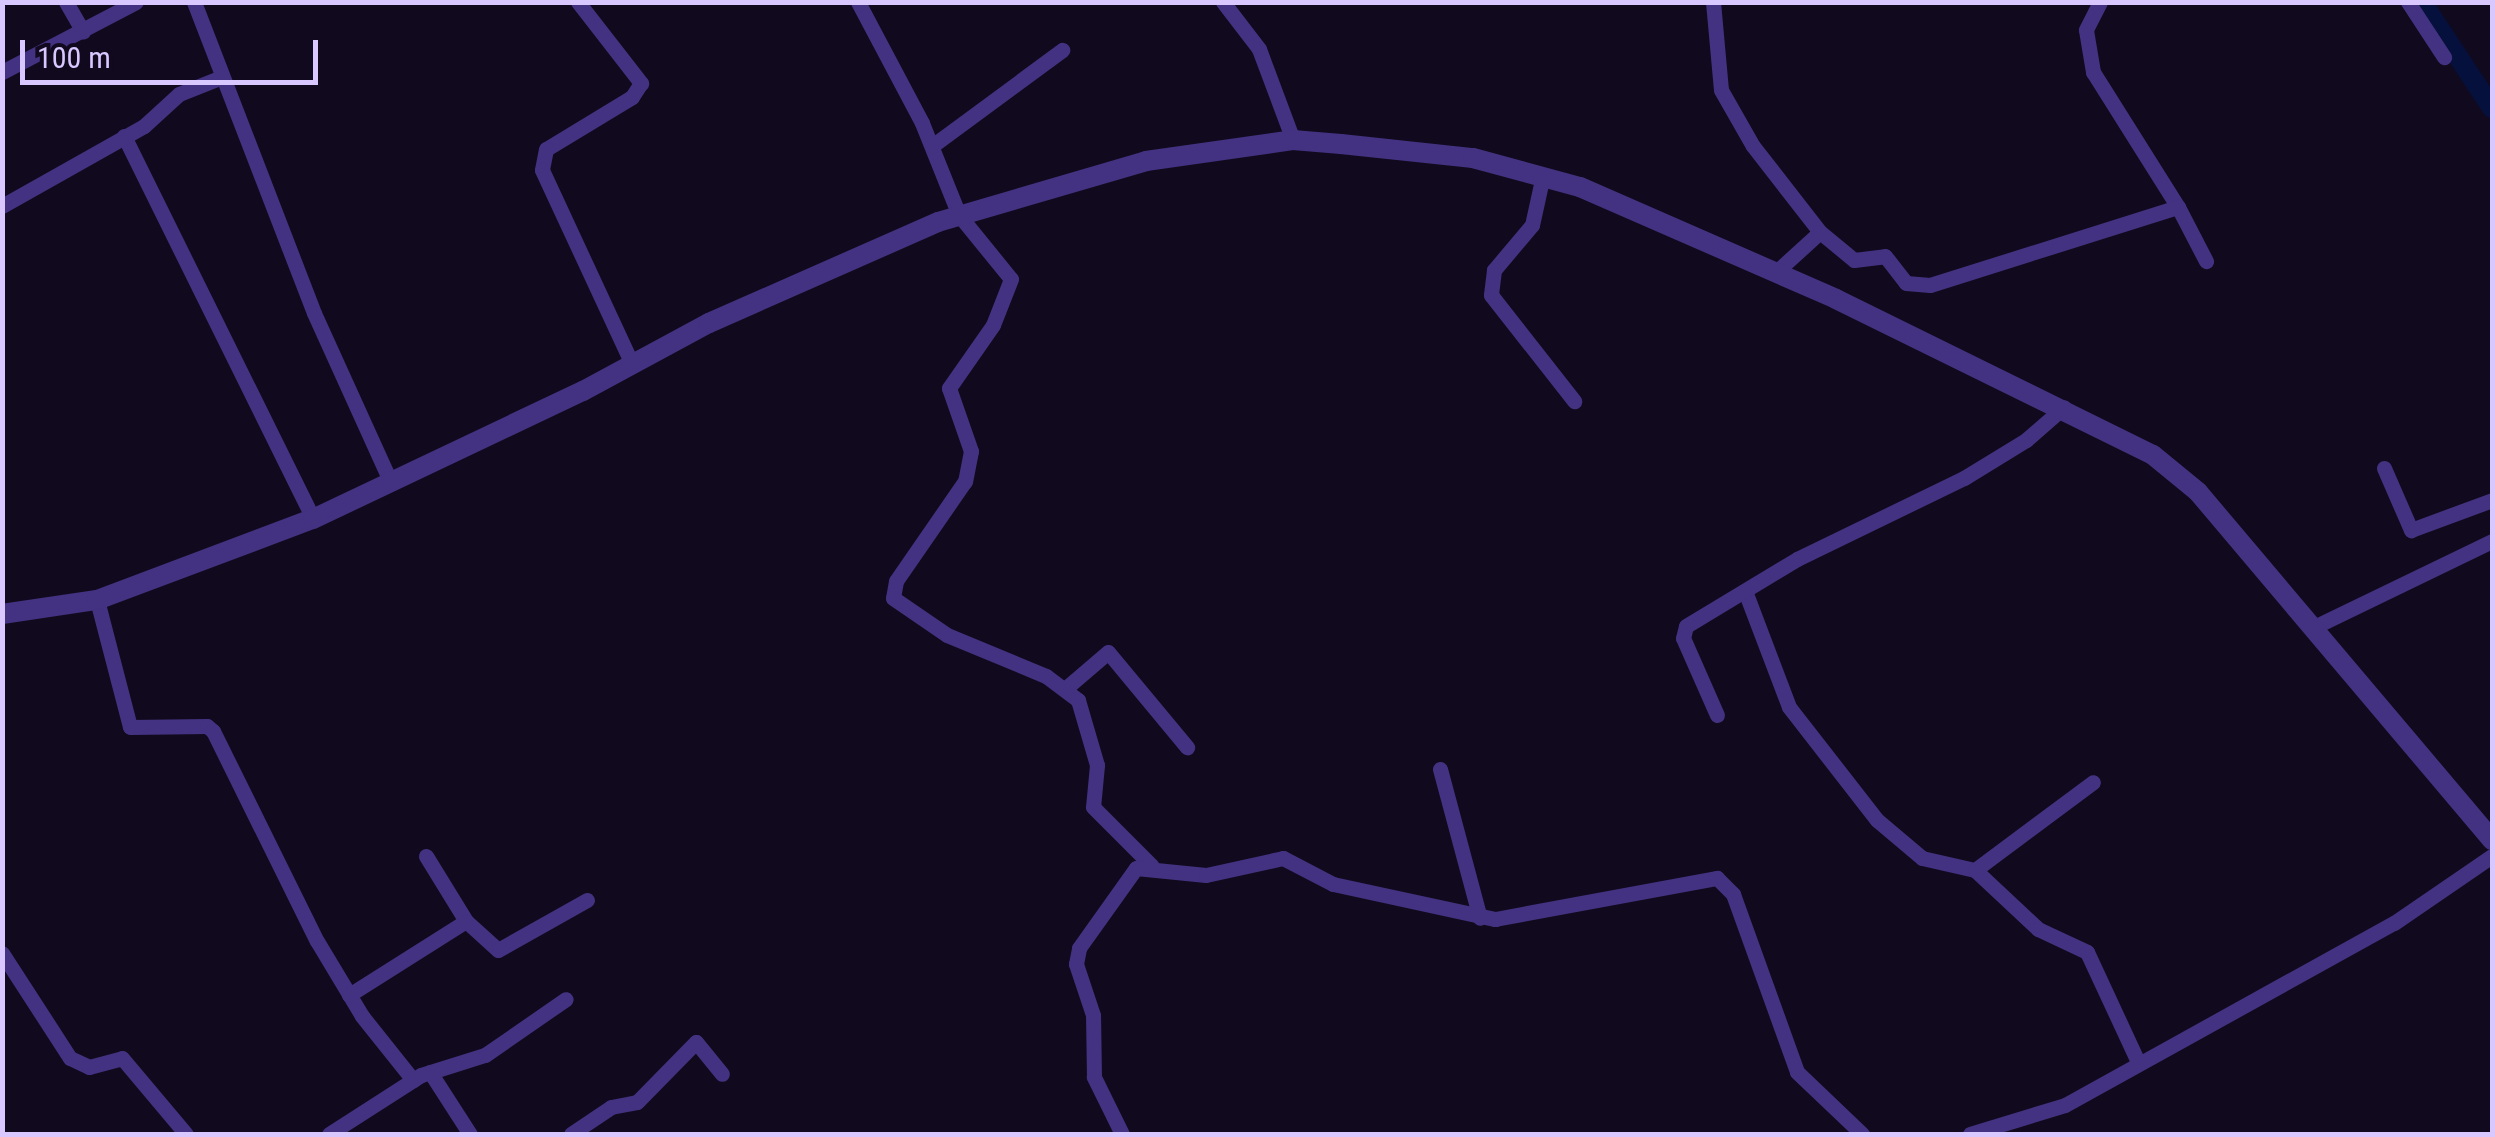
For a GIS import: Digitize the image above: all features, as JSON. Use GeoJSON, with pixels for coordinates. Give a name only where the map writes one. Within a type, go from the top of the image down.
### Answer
{"type":"FeatureCollection","features":[{"type":"Feature","properties":{"kind":"street"},"geometry":{"type":"LineString","coordinates":[[66,2],[83,31]]}},
{"type":"Feature","properties":{"kind":"street"},"geometry":{"type":"LineString","coordinates":[[194,2],[314,314],[391,482]]}},
{"type":"Feature","properties":{"kind":"street"},"geometry":{"type":"LineString","coordinates":[[578,2],[640,83],[632,98],[546,149],[542,170],[632,364]]}},
{"type":"Feature","properties":{"kind":"street"},"geometry":{"type":"LineString","coordinates":[[858,2],[932,146],[959,214],[1005,265],[1009,292],[949,388],[971,450],[965,481],[896,581],[893,598],[946,635],[1066,688],[1081,708],[1097,765],[1093,808],[1152,866]]}},
{"type":"Feature","properties":{"kind":"street"},"geometry":{"type":"LineString","coordinates":[[1223,2],[1259,49],[1293,140]]}},
{"type":"Feature","properties":{"kind":"street"},"geometry":{"type":"LineString","coordinates":[[1713,2],[1721,90],[1753,146],[1820,232],[1854,260],[1885,256],[1906,283],[1930,285],[2178,207]]}},
{"type":"Feature","properties":{"kind":"street"},"geometry":{"type":"LineString","coordinates":[[2100,2],[2086,30],[2093,72],[2178,207],[2206,261]]}},
{"type":"Feature","properties":{"kind":"street"},"geometry":{"type":"LineString","coordinates":[[2408,2],[2444,58]]}},
{"type":"Feature","properties":{"kind":"street"},"geometry":{"type":"LineString","coordinates":[[2,72],[134,3]]}},
{"type":"Feature","properties":{"kind":"street"},"geometry":{"type":"LineString","coordinates":[[932,146],[1062,50]]}},
{"type":"Feature","properties":{"kind":"street"},"geometry":{"type":"LineString","coordinates":[[2,206],[124,136],[179,94],[222,77]]}},
{"type":"Feature","properties":{"kind":"street"},"geometry":{"type":"LineString","coordinates":[[124,136],[313,518]]}},
{"type":"Feature","properties":{"kind":"street"},"geometry":{"type":"LineString","coordinates":[[2,614],[97,600],[313,518],[632,364],[959,214],[1146,161],[1293,140],[1473,158],[1543,175],[1776,272],[2064,407],[2176,472],[2492,840]]}},
{"type":"Feature","properties":{"kind":"street"},"geometry":{"type":"LineString","coordinates":[[1543,175],[1532,225],[1494,270],[1490,295],[1574,400]]}},
{"type":"Feature","properties":{"kind":"street"},"geometry":{"type":"LineString","coordinates":[[1776,272],[1820,232]]}},
{"type":"Feature","properties":{"kind":"street"},"geometry":{"type":"LineString","coordinates":[[1717,715],[1683,631],[1745,590],[1964,478],[2026,440],[2064,407]]}},
{"type":"Feature","properties":{"kind":"street"},"geometry":{"type":"LineString","coordinates":[[2384,468],[2411,530],[2492,500]]}},
{"type":"Feature","properties":{"kind":"street"},"geometry":{"type":"LineString","coordinates":[[2312,628],[2492,541]]}},
{"type":"Feature","properties":{"kind":"street"},"geometry":{"type":"LineString","coordinates":[[1745,590],[1789,707],[1878,820],[1922,858],[1975,870],[2038,929],[2088,952],[2140,1064]]}},
{"type":"Feature","properties":{"kind":"street"},"geometry":{"type":"LineString","coordinates":[[97,600],[130,727],[213,731],[349,995],[413,1080]]}},
{"type":"Feature","properties":{"kind":"street"},"geometry":{"type":"LineString","coordinates":[[1066,688],[1108,652],[1188,747]]}},
{"type":"Feature","properties":{"kind":"street"},"geometry":{"type":"LineString","coordinates":[[1440,769],[1480,918]]}},
{"type":"Feature","properties":{"kind":"street"},"geometry":{"type":"LineString","coordinates":[[1975,870],[2092,782]]}},
{"type":"Feature","properties":{"kind":"street"},"geometry":{"type":"LineString","coordinates":[[426,856],[466,922],[498,950],[588,900]]}},
{"type":"Feature","properties":{"kind":"street"},"geometry":{"type":"LineString","coordinates":[[1970,1134],[2065,1105],[2394,923],[2492,856]]}},
{"type":"Feature","properties":{"kind":"street"},"geometry":{"type":"LineString","coordinates":[[1122,1134],[1094,1077],[1093,1015],[1076,956],[1130,874],[1152,866],[1206,875],[1283,858],[1333,884],[1480,918],[1512,918],[1717,878],[1734,894],[1797,1072],[1862,1134]]}},
{"type":"Feature","properties":{"kind":"street"},"geometry":{"type":"LineString","coordinates":[[349,995],[466,922]]}},
{"type":"Feature","properties":{"kind":"street"},"geometry":{"type":"LineString","coordinates":[[2,953],[70,1058],[89,1067],[122,1058],[186,1134]]}},
{"type":"Feature","properties":{"kind":"street"},"geometry":{"type":"LineString","coordinates":[[329,1134],[413,1080],[485,1055],[566,999]]}},
{"type":"Feature","properties":{"kind":"street"},"geometry":{"type":"LineString","coordinates":[[571,1134],[611,1107],[637,1102],[696,1042],[722,1074]]}},
{"type":"Feature","properties":{"kind":"street"},"geometry":{"type":"LineString","coordinates":[[430,1072],[470,1134]]}},
{"type":"Feature","properties":{"kind":"waterway"},"geometry":{"type":"LineString","coordinates":[[2422,2],[2492,108]]}}]}
